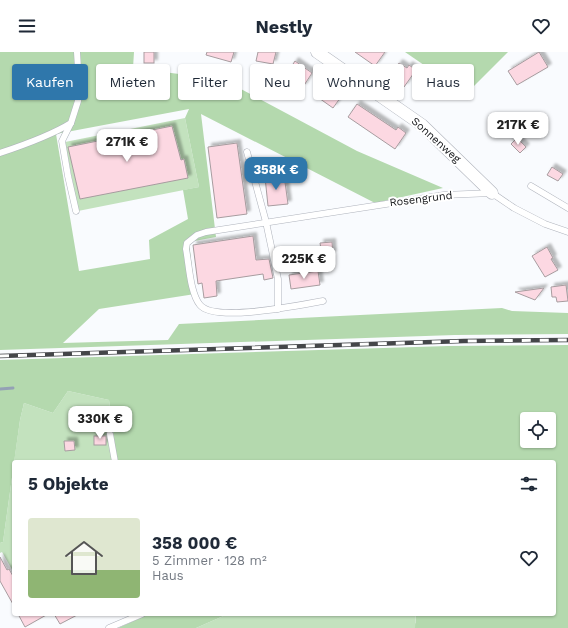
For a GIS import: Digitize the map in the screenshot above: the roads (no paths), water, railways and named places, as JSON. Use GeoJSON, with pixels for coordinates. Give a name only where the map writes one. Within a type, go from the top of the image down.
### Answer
{"type":"FeatureCollection","features":[{"type":"Feature","properties":{"kind":"street","name":"Sonnenweg"},"geometry":{"type":"LineString","coordinates":[[317,52],[422,125],[492,194]]}},
{"type":"Feature","properties":{"kind":"lane"},"geometry":{"type":"LineString","coordinates":[[76,211],[62,141],[71,123],[78,101],[79,85],[77,52]]}},
{"type":"Feature","properties":{"kind":"lane"},"geometry":{"type":"LineString","coordinates":[[0,153],[64,128],[71,123]]}},
{"type":"Feature","properties":{"kind":"lane"},"geometry":{"type":"LineString","coordinates":[[247,152],[266,222],[278,279],[278,309]]}},
{"type":"Feature","properties":{"kind":"lane"},"geometry":{"type":"LineString","coordinates":[[531,186],[568,208]]}},
{"type":"Feature","properties":{"kind":"lane"},"geometry":{"type":"LineString","coordinates":[[492,194],[514,208],[545,224],[568,232]]}},
{"type":"Feature","properties":{"kind":"lane","name":"Rosengrund"},"geometry":{"type":"LineString","coordinates":[[266,222],[444,195],[492,194]]}},
{"type":"Feature","properties":{"kind":"lane"},"geometry":{"type":"LineString","coordinates":[[266,222],[206,232],[197,235],[187,243],[186,249],[192,287],[200,306],[224,314],[278,309],[323,301]]}},
{"type":"Feature","properties":{"kind":"lane"},"geometry":{"type":"LineString","coordinates":[[110,434],[115,460]]}},
{"type":"Feature","properties":{"kind":"lane"},"geometry":{"type":"LineString","coordinates":[[109,628],[137,616]]}},
{"type":"Feature","properties":{"kind":"waterway"},"geometry":{"type":"LineString","coordinates":[[0,389],[13,388]]}},
{"type":"Feature","properties":{"kind":"railway"},"geometry":{"type":"LineString","coordinates":[[0,356],[464,341],[568,340]]}}]}
